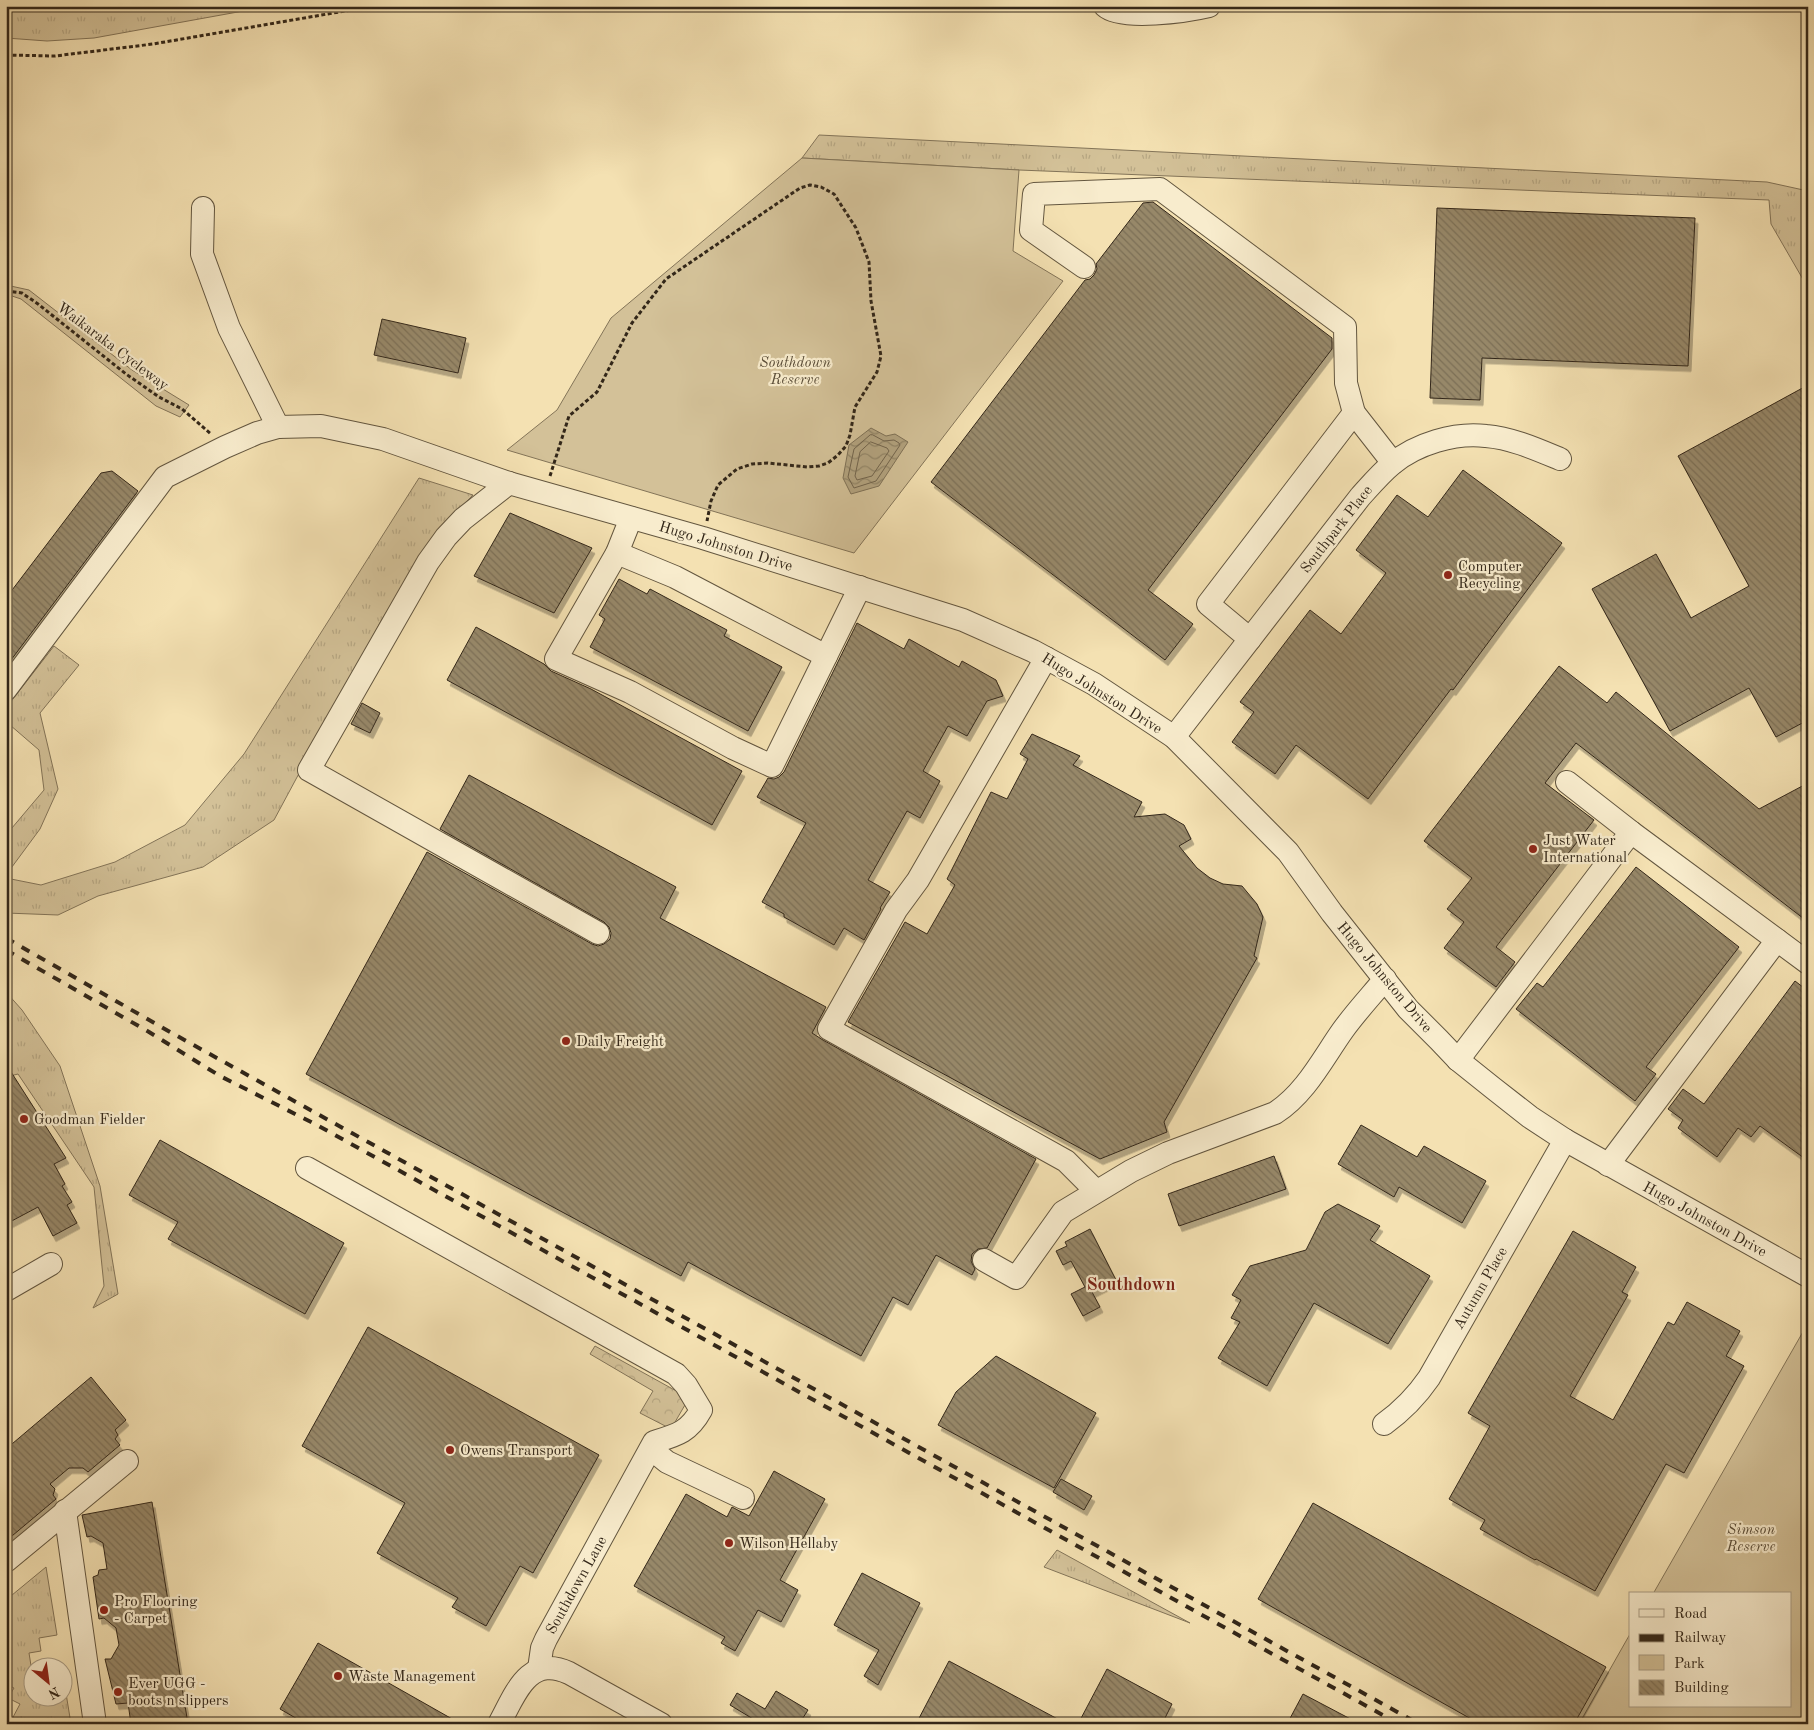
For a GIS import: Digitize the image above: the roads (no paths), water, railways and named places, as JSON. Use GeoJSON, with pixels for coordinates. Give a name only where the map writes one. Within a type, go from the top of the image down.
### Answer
{"type":"FeatureCollection","features":[{"type":"Feature","properties":{"kind":"street"},"geometry":{"type":"LineString","coordinates":[[1105,6],[1108,10],[1124,14],[1192,10],[1209,6]]}},
{"type":"Feature","properties":{"kind":"street"},"geometry":{"type":"LineString","coordinates":[[1084,267],[1031,230],[1034,194],[1160,188],[1345,327],[1346,383],[1354,413],[1393,463]]}},
{"type":"Feature","properties":{"kind":"street"},"geometry":{"type":"LineString","coordinates":[[203,208],[202,254],[229,328],[278,427]]}},
{"type":"Feature","properties":{"kind":"street"},"geometry":{"type":"LineString","coordinates":[[1250,639],[1208,604],[1354,413]]}},
{"type":"Feature","properties":{"kind":"street","name":"Hugo Johnston Drive"},"geometry":{"type":"LineString","coordinates":[[6,689],[165,477],[225,447],[278,427],[321,426],[383,439],[509,483],[703,538],[963,620],[1033,651],[1094,684],[1174,737],[1288,852],[1332,913],[1408,1009],[1458,1060],[1523,1112],[1564,1140],[1808,1276]]}},
{"type":"Feature","properties":{"kind":"street","name":"Southpark Place"},"geometry":{"type":"LineString","coordinates":[[1174,737],[1360,497],[1393,463],[1407,454],[1439,440],[1463,436],[1486,436],[1508,440],[1560,458]]}},
{"type":"Feature","properties":{"kind":"street"},"geometry":{"type":"LineString","coordinates":[[509,483],[463,519],[446,537],[428,562],[309,770],[598,933]]}},
{"type":"Feature","properties":{"kind":"street"},"geometry":{"type":"LineString","coordinates":[[631,518],[617,553],[556,659],[630,692],[734,748],[772,766],[860,587]]}},
{"type":"Feature","properties":{"kind":"street"},"geometry":{"type":"LineString","coordinates":[[617,553],[675,577],[826,656]]}},
{"type":"Feature","properties":{"kind":"street"},"geometry":{"type":"LineString","coordinates":[[1046,658],[918,880],[896,910],[830,1029],[1066,1161],[1096,1191]]}},
{"type":"Feature","properties":{"kind":"street"},"geometry":{"type":"LineString","coordinates":[[1567,782],[1631,832],[1808,963]]}},
{"type":"Feature","properties":{"kind":"street"},"geometry":{"type":"LineString","coordinates":[[1458,1060],[1631,832]]}},
{"type":"Feature","properties":{"kind":"street"},"geometry":{"type":"LineString","coordinates":[[1608,1165],[1777,940]]}},
{"type":"Feature","properties":{"kind":"street"},"geometry":{"type":"LineString","coordinates":[[984,1260],[1016,1278],[1063,1212],[1131,1171],[1168,1153],[1275,1113],[1289,1104],[1305,1085],[1344,1028],[1385,979]]}},
{"type":"Feature","properties":{"kind":"street","name":"Autumn Place"},"geometry":{"type":"LineString","coordinates":[[1384,1424],[1403,1410],[1429,1378],[1564,1140]]}},
{"type":"Feature","properties":{"kind":"street"},"geometry":{"type":"LineString","coordinates":[[307,1168],[676,1374],[686,1385],[701,1410],[695,1422],[689,1428],[652,1446],[667,1462],[743,1498]]}},
{"type":"Feature","properties":{"kind":"street"},"geometry":{"type":"LineString","coordinates":[[6,1290],[51,1264]]}},
{"type":"Feature","properties":{"kind":"street","name":"Southdown Lane"},"geometry":{"type":"LineString","coordinates":[[540,1669],[542,1648],[546,1639],[652,1446]]}},
{"type":"Feature","properties":{"kind":"street"},"geometry":{"type":"LineString","coordinates":[[6,1561],[127,1461]]}},
{"type":"Feature","properties":{"kind":"street"},"geometry":{"type":"LineString","coordinates":[[65,1511],[95,1724]]}},
{"type":"Feature","properties":{"kind":"street"},"geometry":{"type":"LineString","coordinates":[[499,1724],[522,1683],[532,1673],[540,1669],[556,1668],[569,1673],[661,1724]]}},
{"type":"Feature","properties":{"kind":"water"},"geometry":{"type":"Polygon","coordinates":[[[871,428],[886,436],[895,434],[908,442],[879,486],[851,494],[843,478],[849,445],[871,428]]]}},
{"type":"Feature","properties":{"kind":"railway"},"geometry":{"type":"LineString","coordinates":[[6,938],[163,1028],[1419,1724]]}},
{"type":"Feature","properties":{"kind":"railway"},"geometry":{"type":"LineString","coordinates":[[6,950],[149,1032],[220,1076],[315,1124],[1399,1724]]}},
{"type":"Feature","properties":{"kind":"place","name":"Computer Recycling"},"geometry":{"type":"Point","coordinates":[1448,575]}},
{"type":"Feature","properties":{"kind":"place","name":"Just Water International"},"geometry":{"type":"Point","coordinates":[1533,849]}},
{"type":"Feature","properties":{"kind":"place","name":"Daily Freight"},"geometry":{"type":"Point","coordinates":[566,1041]}},
{"type":"Feature","properties":{"kind":"place","name":"Goodman Fielder"},"geometry":{"type":"Point","coordinates":[24,1119]}},
{"type":"Feature","properties":{"kind":"place","name":"Owens Transport"},"geometry":{"type":"Point","coordinates":[450,1450]}},
{"type":"Feature","properties":{"kind":"place","name":"Wilson Hellaby"},"geometry":{"type":"Point","coordinates":[729,1543]}},
{"type":"Feature","properties":{"kind":"place","name":"Pro Flooring - Carpet"},"geometry":{"type":"Point","coordinates":[104,1610]}},
{"type":"Feature","properties":{"kind":"place","name":"Waste Management"},"geometry":{"type":"Point","coordinates":[338,1676]}},
{"type":"Feature","properties":{"kind":"place","name":"Ever UGG - boots n slippers"},"geometry":{"type":"Point","coordinates":[118,1692]}},
{"type":"Feature","properties":{"kind":"district","name":"Southdown"},"geometry":{"type":"Point","coordinates":[1131,1284]}},
{"type":"Feature","properties":{"kind":"park label","name":"Southdown Reserve"},"geometry":{"type":"Point","coordinates":[795,370]}},
{"type":"Feature","properties":{"kind":"park label","name":"Simson Reserve"},"geometry":{"type":"Point","coordinates":[1751,1538]}}]}
